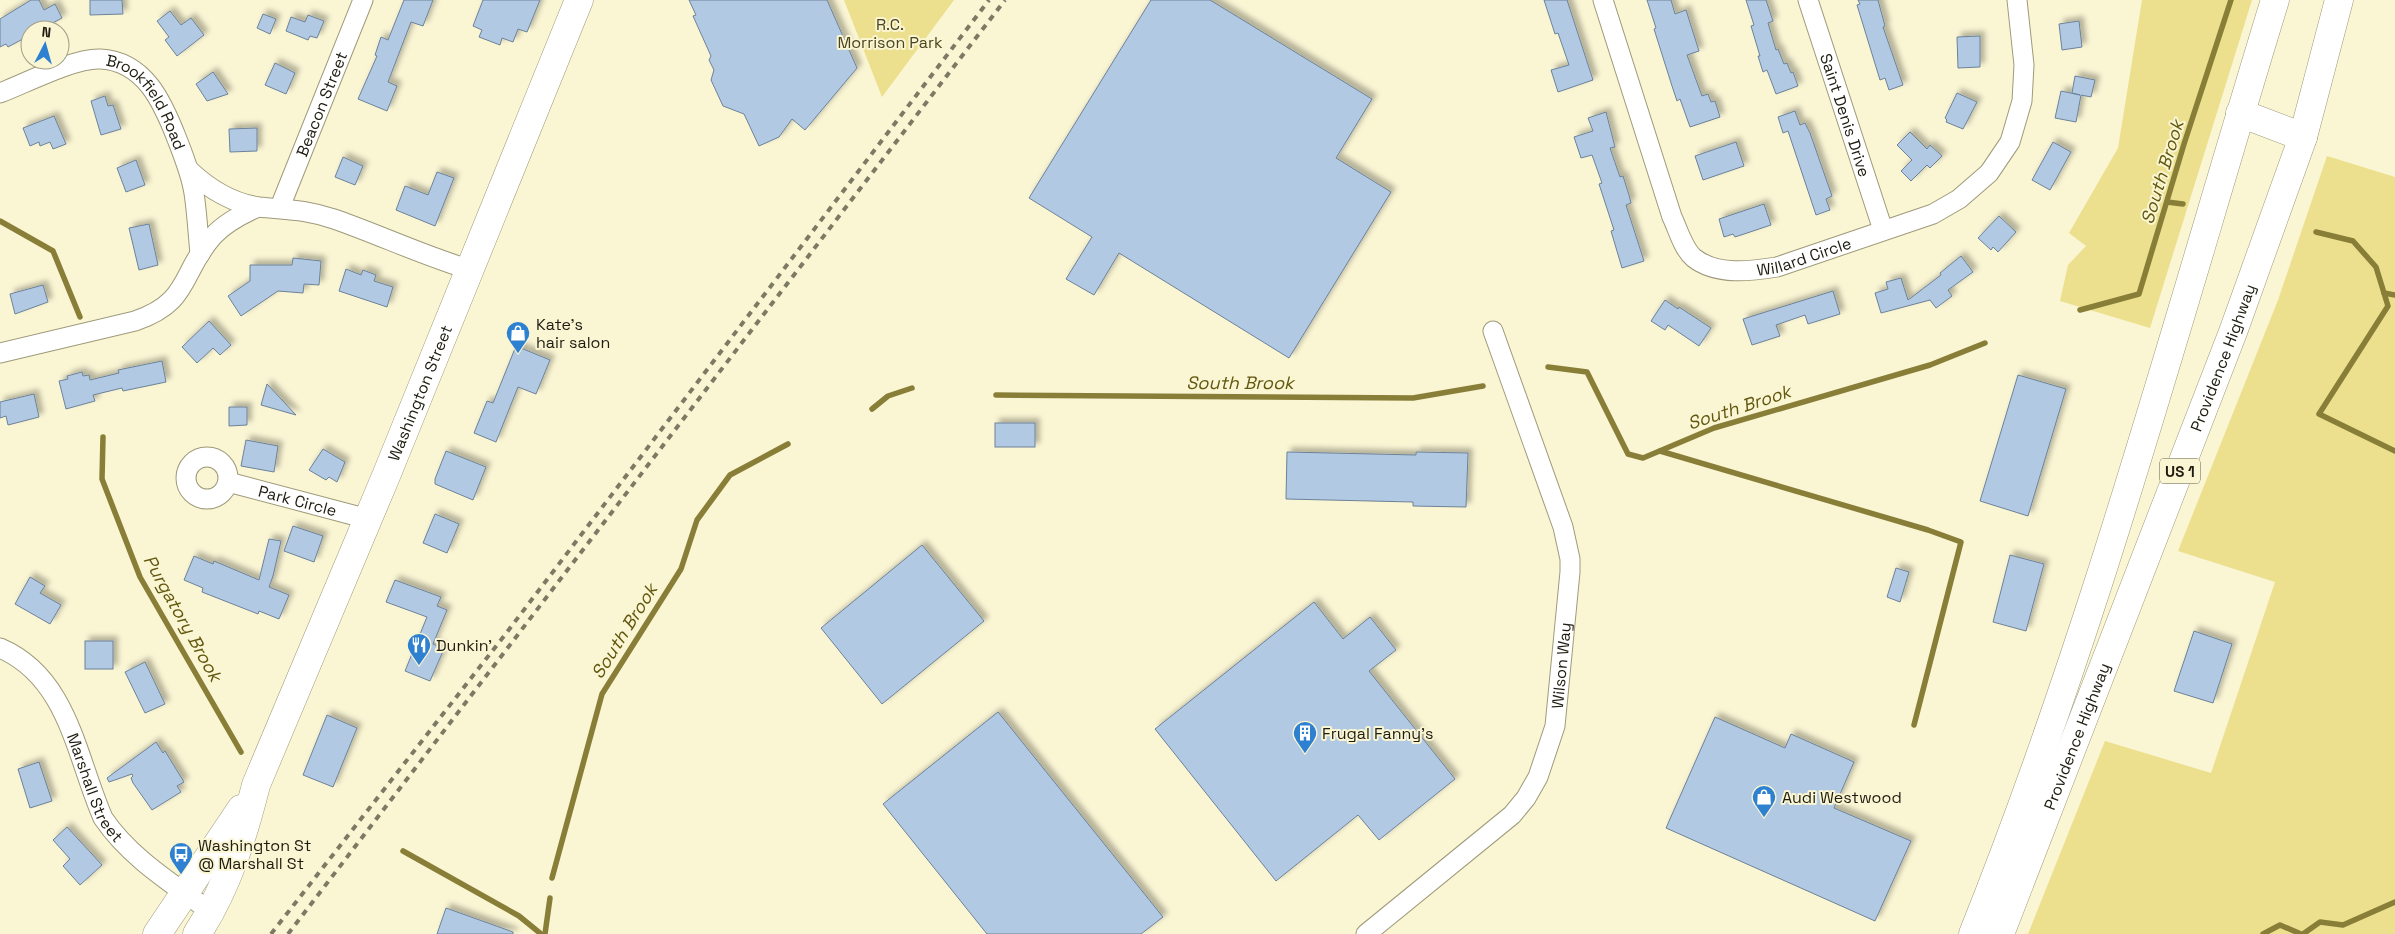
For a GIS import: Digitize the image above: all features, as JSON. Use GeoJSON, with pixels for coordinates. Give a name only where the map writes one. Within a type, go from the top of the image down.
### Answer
{"type":"FeatureCollection","features":[{"type":"Feature","properties":{"kind":"main road","name":"Washington Street"},"geometry":{"type":"LineString","coordinates":[[204,927],[244,833],[256,784],[368,518],[579,0]]}},
{"type":"Feature","properties":{"kind":"main road","name":"Providence Highway"},"geometry":{"type":"LineString","coordinates":[[1973,934],[2037,766],[2100,582],[2275,0]]}},
{"type":"Feature","properties":{"kind":"main road","name":"Providence Highway"},"geometry":{"type":"LineString","coordinates":[[2000,934],[2230,342],[2302,137],[2339,0]]}},
{"type":"Feature","properties":{"kind":"main road"},"geometry":{"type":"LineString","coordinates":[[2240,113],[2302,137]]}},
{"type":"Feature","properties":{"kind":"main road","name":"Washington Street"},"geometry":{"type":"LineString","coordinates":[[157,934],[186,894],[256,784]]}},
{"type":"Feature","properties":{"kind":"street","name":"Beacon Street"},"geometry":{"type":"LineString","coordinates":[[280,207],[363,0]]}},
{"type":"Feature","properties":{"kind":"street","name":"Willard Circle"},"geometry":{"type":"LineString","coordinates":[[1604,0],[1672,217],[1686,248],[1694,258],[1711,266],[1735,271],[1777,267],[1933,214],[1959,199],[1988,173],[2010,142],[2022,101],[2024,65],[2017,0]]}},
{"type":"Feature","properties":{"kind":"street","name":"Saint Denis Drive"},"geometry":{"type":"LineString","coordinates":[[1808,0],[1883,230]]}},
{"type":"Feature","properties":{"kind":"street","name":"Brookfield Road"},"geometry":{"type":"LineString","coordinates":[[0,93],[77,63],[99,59],[113,61],[128,67],[143,78],[156,94],[166,112],[189,170],[194,192],[200,254]]}},
{"type":"Feature","properties":{"kind":"street","name":"Brookfield Road"},"geometry":{"type":"LineString","coordinates":[[189,170],[219,194],[258,207],[298,209],[333,219],[470,270]]}},
{"type":"Feature","properties":{"kind":"street","name":"Brookfield Road"},"geometry":{"type":"LineString","coordinates":[[0,354],[135,321],[155,314],[168,305],[181,290],[200,254],[214,236],[226,224],[258,207]]}},
{"type":"Feature","properties":{"kind":"street","name":"Wilson Way"},"geometry":{"type":"LineString","coordinates":[[1366,934],[1512,815],[1526,798],[1538,777],[1555,726],[1570,560],[1563,527],[1493,331]]}},
{"type":"Feature","properties":{"kind":"street","name":"Park Circle"},"geometry":{"type":"LineString","coordinates":[[228,482],[368,518]]}},
{"type":"Feature","properties":{"kind":"street","name":"Marshall Street"},"geometry":{"type":"LineString","coordinates":[[0,648],[35,669],[47,682],[63,712],[97,803],[113,832],[144,862],[186,894],[204,927]]}},
{"type":"Feature","properties":{"kind":"green space","name":"R.C. Morrison Park"},"geometry":{"type":"Polygon","coordinates":[[[844,0],[954,0],[882,97],[844,0]]]}},
{"type":"Feature","properties":{"kind":"green space"},"geometry":{"type":"Polygon","coordinates":[[[2142,0],[2252,0],[2150,328],[2060,301],[2068,265],[2086,246],[2069,233],[2118,148],[2142,0]]]}},
{"type":"Feature","properties":{"kind":"green space"},"geometry":{"type":"Polygon","coordinates":[[[2327,156],[2395,177],[2395,934],[2028,934],[2105,741],[2211,773],[2275,582],[2178,551],[2278,300],[2327,156]]]}},
{"type":"Feature","properties":{"kind":"building"},"geometry":{"type":"Polygon","coordinates":[[[31,0],[39,0],[44,10],[55,4],[62,18],[58,20],[20,20],[20,40],[8,47],[6,44],[0,47],[0,19],[31,0]]]}},
{"type":"Feature","properties":{"kind":"building"},"geometry":{"type":"Polygon","coordinates":[[[90,0],[122,0],[123,14],[90,15],[90,0]]]}},
{"type":"Feature","properties":{"kind":"building"},"geometry":{"type":"Polygon","coordinates":[[[404,0],[433,0],[423,26],[411,22],[388,82],[397,86],[387,111],[358,99],[377,56],[375,55],[381,37],[388,40],[404,0]]]}},
{"type":"Feature","properties":{"kind":"building"},"geometry":{"type":"Polygon","coordinates":[[[483,0],[540,0],[527,32],[518,29],[513,42],[502,38],[500,45],[479,37],[482,30],[473,26],[483,0]]]}},
{"type":"Feature","properties":{"kind":"building"},"geometry":{"type":"Polygon","coordinates":[[[689,0],[827,0],[857,68],[805,130],[792,119],[779,137],[759,146],[744,114],[723,106],[711,80],[714,70],[709,60],[711,56],[693,16],[696,15],[689,0]]]}},
{"type":"Feature","properties":{"kind":"building"},"geometry":{"type":"Polygon","coordinates":[[[1151,0],[1210,0],[1372,99],[1336,158],[1391,192],[1289,358],[1119,253],[1094,295],[1066,279],[1092,237],[1029,198],[1151,0]]]}},
{"type":"Feature","properties":{"kind":"building"},"geometry":{"type":"Polygon","coordinates":[[[1544,0],[1567,0],[1593,80],[1558,92],[1551,70],[1569,65],[1558,33],[1555,34],[1544,0]]]}},
{"type":"Feature","properties":{"kind":"building"},"geometry":{"type":"Polygon","coordinates":[[[1647,0],[1671,0],[1675,14],[1686,10],[1699,51],[1687,55],[1702,96],[1708,94],[1711,102],[1715,101],[1720,117],[1690,127],[1680,99],[1677,101],[1654,29],[1656,28],[1647,0]]]}},
{"type":"Feature","properties":{"kind":"building"},"geometry":{"type":"Polygon","coordinates":[[[1746,0],[1766,0],[1773,21],[1768,23],[1776,50],[1778,49],[1784,64],[1787,63],[1791,73],[1793,72],[1798,86],[1776,94],[1767,70],[1763,72],[1751,26],[1754,25],[1746,0]]]}},
{"type":"Feature","properties":{"kind":"building"},"geometry":{"type":"Polygon","coordinates":[[[1858,0],[1878,0],[1885,26],[1883,27],[1903,85],[1889,90],[1885,78],[1880,80],[1857,5],[1860,4],[1858,0]]]}},
{"type":"Feature","properties":{"kind":"building"},"geometry":{"type":"Polygon","coordinates":[[[170,11],[181,25],[191,18],[204,35],[177,56],[165,40],[169,37],[157,21],[170,11]]]}},
{"type":"Feature","properties":{"kind":"building"},"geometry":{"type":"Polygon","coordinates":[[[263,14],[276,19],[270,34],[257,28],[263,14]]]}},
{"type":"Feature","properties":{"kind":"building"},"geometry":{"type":"Polygon","coordinates":[[[308,15],[324,21],[317,38],[310,36],[308,40],[286,31],[291,17],[305,22],[308,15]]]}},
{"type":"Feature","properties":{"kind":"building"},"geometry":{"type":"Polygon","coordinates":[[[2079,21],[2082,47],[2062,50],[2059,24],[2079,21]]]}},
{"type":"Feature","properties":{"kind":"building"},"geometry":{"type":"Polygon","coordinates":[[[1980,36],[1980,67],[1958,68],[1957,37],[1980,36]]]}},
{"type":"Feature","properties":{"kind":"building"},"geometry":{"type":"Polygon","coordinates":[[[275,63],[295,73],[286,94],[265,85],[275,63]]]}},
{"type":"Feature","properties":{"kind":"building"},"geometry":{"type":"Polygon","coordinates":[[[213,72],[228,94],[207,101],[196,84],[213,72]]]}},
{"type":"Feature","properties":{"kind":"building"},"geometry":{"type":"Polygon","coordinates":[[[2075,76],[2095,80],[2091,97],[2081,95],[2076,122],[2055,118],[2061,91],[2080,95],[2072,93],[2075,76]]]}},
{"type":"Feature","properties":{"kind":"building"},"geometry":{"type":"Polygon","coordinates":[[[1957,93],[1977,102],[1963,129],[1946,122],[1945,118],[1957,93]]]}},
{"type":"Feature","properties":{"kind":"building"},"geometry":{"type":"Polygon","coordinates":[[[105,96],[108,106],[113,105],[121,129],[101,135],[91,101],[105,96]]]}},
{"type":"Feature","properties":{"kind":"building"},"geometry":{"type":"Polygon","coordinates":[[[1795,111],[1800,125],[1805,123],[1810,133],[1832,196],[1826,199],[1830,210],[1816,215],[1788,131],[1783,133],[1778,117],[1795,111]]]}},
{"type":"Feature","properties":{"kind":"building"},"geometry":{"type":"Polygon","coordinates":[[[1606,112],[1615,147],[1610,148],[1620,177],[1623,176],[1629,195],[1631,203],[1626,205],[1644,261],[1622,268],[1611,231],[1614,230],[1599,184],[1602,183],[1592,155],[1581,158],[1574,137],[1593,131],[1588,118],[1606,112]]]}},
{"type":"Feature","properties":{"kind":"building"},"geometry":{"type":"Polygon","coordinates":[[[54,116],[66,144],[53,149],[50,142],[40,146],[39,142],[30,146],[23,128],[54,116]]]}},
{"type":"Feature","properties":{"kind":"building"},"geometry":{"type":"Polygon","coordinates":[[[257,128],[257,151],[230,152],[229,129],[257,128]]]}},
{"type":"Feature","properties":{"kind":"building"},"geometry":{"type":"Polygon","coordinates":[[[1910,132],[1927,149],[1930,145],[1942,156],[1930,168],[1927,165],[1911,181],[1901,171],[1912,160],[1897,145],[1910,132]]]}},
{"type":"Feature","properties":{"kind":"building"},"geometry":{"type":"Polygon","coordinates":[[[1736,142],[1744,166],[1703,180],[1695,156],[1736,142]]]}},
{"type":"Feature","properties":{"kind":"building"},"geometry":{"type":"Polygon","coordinates":[[[2053,142],[2071,152],[2050,190],[2032,180],[2053,142]]]}},
{"type":"Feature","properties":{"kind":"building"},"geometry":{"type":"Polygon","coordinates":[[[343,157],[363,166],[355,185],[335,177],[343,157]]]}},
{"type":"Feature","properties":{"kind":"building"},"geometry":{"type":"Polygon","coordinates":[[[136,160],[145,185],[126,192],[117,168],[136,160]]]}},
{"type":"Feature","properties":{"kind":"building"},"geometry":{"type":"Polygon","coordinates":[[[437,172],[454,178],[435,226],[396,210],[405,186],[428,195],[437,172]]]}},
{"type":"Feature","properties":{"kind":"building"},"geometry":{"type":"Polygon","coordinates":[[[1764,204],[1771,225],[1735,237],[1733,234],[1724,237],[1719,219],[1764,204]]]}},
{"type":"Feature","properties":{"kind":"building"},"geometry":{"type":"Polygon","coordinates":[[[1999,216],[2016,232],[1998,252],[1993,247],[1991,250],[1978,238],[1999,216]]]}},
{"type":"Feature","properties":{"kind":"building"},"geometry":{"type":"Polygon","coordinates":[[[149,224],[158,265],[139,270],[129,228],[149,224]]]}},
{"type":"Feature","properties":{"kind":"building"},"geometry":{"type":"Polygon","coordinates":[[[1961,256],[1973,272],[1948,290],[1952,296],[1936,308],[1930,300],[1881,313],[1875,293],[1888,289],[1886,282],[1901,278],[1908,300],[1941,275],[1940,273],[1961,256]]]}},
{"type":"Feature","properties":{"kind":"building"},"geometry":{"type":"Polygon","coordinates":[[[293,258],[321,261],[319,285],[304,284],[303,293],[278,291],[241,316],[228,296],[250,281],[250,265],[292,265],[293,258]]]}},
{"type":"Feature","properties":{"kind":"building"},"geometry":{"type":"Polygon","coordinates":[[[346,269],[361,275],[363,270],[376,275],[374,281],[393,287],[387,307],[339,291],[346,269]]]}},
{"type":"Feature","properties":{"kind":"building"},"geometry":{"type":"Polygon","coordinates":[[[43,285],[48,302],[15,314],[10,294],[43,285]]]}},
{"type":"Feature","properties":{"kind":"building"},"geometry":{"type":"Polygon","coordinates":[[[1833,291],[1840,314],[1808,324],[1805,315],[1776,325],[1780,336],[1752,345],[1743,319],[1833,291]]]}},
{"type":"Feature","properties":{"kind":"building"},"geometry":{"type":"Polygon","coordinates":[[[1665,300],[1711,328],[1699,346],[1668,325],[1665,330],[1651,321],[1665,300]]]}},
{"type":"Feature","properties":{"kind":"building"},"geometry":{"type":"Polygon","coordinates":[[[209,321],[231,345],[220,355],[213,348],[197,363],[182,347],[209,321]]]}},
{"type":"Feature","properties":{"kind":"building"},"geometry":{"type":"Polygon","coordinates":[[[516,346],[550,360],[536,394],[518,387],[496,442],[474,433],[487,401],[493,403],[516,346]]]}},
{"type":"Feature","properties":{"kind":"building"},"geometry":{"type":"Polygon","coordinates":[[[162,361],[166,382],[123,391],[122,388],[93,395],[95,401],[66,409],[59,381],[68,379],[67,376],[82,372],[83,376],[89,375],[90,380],[119,373],[118,370],[162,361]]]}},
{"type":"Feature","properties":{"kind":"building"},"geometry":{"type":"Polygon","coordinates":[[[2018,375],[2066,389],[2028,516],[1980,501],[2018,375]]]}},
{"type":"Feature","properties":{"kind":"building"},"geometry":{"type":"Polygon","coordinates":[[[267,384],[296,415],[261,405],[267,384]]]}},
{"type":"Feature","properties":{"kind":"building"},"geometry":{"type":"Polygon","coordinates":[[[34,394],[39,417],[8,425],[6,416],[0,418],[0,402],[34,394]]]}},
{"type":"Feature","properties":{"kind":"building"},"geometry":{"type":"Polygon","coordinates":[[[229,407],[247,407],[247,425],[229,426],[229,407]]]}},
{"type":"Feature","properties":{"kind":"building"},"geometry":{"type":"Polygon","coordinates":[[[995,423],[1035,423],[1035,447],[995,447],[995,423]]]}},
{"type":"Feature","properties":{"kind":"building"},"geometry":{"type":"Polygon","coordinates":[[[246,440],[278,446],[274,472],[241,466],[246,440]]]}},
{"type":"Feature","properties":{"kind":"building"},"geometry":{"type":"Polygon","coordinates":[[[323,449],[345,462],[337,482],[329,477],[326,480],[309,470],[323,449]]]}},
{"type":"Feature","properties":{"kind":"building"},"geometry":{"type":"Polygon","coordinates":[[[446,451],[486,467],[473,500],[435,484],[435,479],[446,451]]]}},
{"type":"Feature","properties":{"kind":"building"},"geometry":{"type":"Polygon","coordinates":[[[1287,452],[1416,455],[1416,452],[1468,453],[1466,507],[1413,506],[1413,502],[1286,499],[1287,452]]]}},
{"type":"Feature","properties":{"kind":"building"},"geometry":{"type":"Polygon","coordinates":[[[435,514],[459,524],[447,553],[423,543],[435,514]]]}},
{"type":"Feature","properties":{"kind":"building"},"geometry":{"type":"Polygon","coordinates":[[[293,526],[323,536],[314,562],[284,551],[293,526]]]}},
{"type":"Feature","properties":{"kind":"building"},"geometry":{"type":"Polygon","coordinates":[[[269,539],[281,541],[269,587],[289,595],[279,619],[259,611],[258,614],[202,592],[203,588],[184,580],[194,556],[213,564],[214,561],[259,580],[269,539]]]}},
{"type":"Feature","properties":{"kind":"building"},"geometry":{"type":"Polygon","coordinates":[[[922,545],[984,621],[882,704],[821,628],[922,545]]]}},
{"type":"Feature","properties":{"kind":"building"},"geometry":{"type":"Polygon","coordinates":[[[2010,555],[2044,564],[2026,631],[1993,622],[2010,555]]]}},
{"type":"Feature","properties":{"kind":"building"},"geometry":{"type":"Polygon","coordinates":[[[1896,568],[1909,572],[1900,602],[1887,597],[1896,568]]]}},
{"type":"Feature","properties":{"kind":"building"},"geometry":{"type":"Polygon","coordinates":[[[30,577],[45,586],[40,593],[61,605],[50,624],[15,604],[30,577]]]}},
{"type":"Feature","properties":{"kind":"building"},"geometry":{"type":"Polygon","coordinates":[[[395,580],[441,597],[437,606],[447,610],[433,644],[444,649],[430,681],[405,671],[427,617],[386,602],[395,580]]]}},
{"type":"Feature","properties":{"kind":"building","name":"Frugal Fanny's"},"geometry":{"type":"Polygon","coordinates":[[[1314,602],[1343,639],[1370,617],[1396,650],[1369,671],[1455,779],[1379,840],[1358,815],[1276,881],[1155,729],[1314,602]]]}},
{"type":"Feature","properties":{"kind":"building"},"geometry":{"type":"Polygon","coordinates":[[[2194,631],[2232,644],[2213,703],[2174,691],[2194,631]]]}},
{"type":"Feature","properties":{"kind":"building"},"geometry":{"type":"Polygon","coordinates":[[[85,641],[113,641],[113,669],[85,669],[85,641]]]}},
{"type":"Feature","properties":{"kind":"building"},"geometry":{"type":"Polygon","coordinates":[[[145,662],[165,704],[145,713],[125,672],[145,662]]]}},
{"type":"Feature","properties":{"kind":"building"},"geometry":{"type":"Polygon","coordinates":[[[998,712],[1163,917],[1141,934],[987,934],[883,804],[998,712]]]}},
{"type":"Feature","properties":{"kind":"building"},"geometry":{"type":"Polygon","coordinates":[[[327,715],[357,728],[333,787],[303,775],[327,715]]]}},
{"type":"Feature","properties":{"kind":"building","name":"Audi Westwood"},"geometry":{"type":"Polygon","coordinates":[[[1715,717],[1785,748],[1791,734],[1854,762],[1834,808],[1911,841],[1875,921],[1666,828],[1715,717]]]}},
{"type":"Feature","properties":{"kind":"building"},"geometry":{"type":"Polygon","coordinates":[[[156,742],[163,753],[165,751],[184,782],[177,786],[181,792],[152,810],[133,783],[132,774],[109,782],[107,778],[156,742]]]}},
{"type":"Feature","properties":{"kind":"building"},"geometry":{"type":"Polygon","coordinates":[[[39,762],[52,801],[30,808],[18,769],[39,762]]]}},
{"type":"Feature","properties":{"kind":"building"},"geometry":{"type":"Polygon","coordinates":[[[67,827],[102,865],[80,885],[63,866],[70,859],[53,840],[67,827]]]}},
{"type":"Feature","properties":{"kind":"building"},"geometry":{"type":"Polygon","coordinates":[[[446,908],[513,932],[513,934],[437,934],[446,908]]]}},
{"type":"Feature","properties":{"kind":"waterway","name":"South Brook"},"geometry":{"type":"LineString","coordinates":[[2080,310],[2139,294],[2184,144],[2231,0]]}},
{"type":"Feature","properties":{"kind":"waterway"},"geometry":{"type":"LineString","coordinates":[[2167,202],[2183,204]]}},
{"type":"Feature","properties":{"kind":"waterway","name":"Purgatory Brook"},"geometry":{"type":"LineString","coordinates":[[0,221],[53,251],[80,317]]}},
{"type":"Feature","properties":{"kind":"waterway"},"geometry":{"type":"LineString","coordinates":[[2316,232],[2353,241],[2376,267],[2388,306],[2319,414],[2395,451]]}},
{"type":"Feature","properties":{"kind":"waterway"},"geometry":{"type":"LineString","coordinates":[[2384,293],[2395,295]]}},
{"type":"Feature","properties":{"kind":"waterway","name":"South Brook"},"geometry":{"type":"LineString","coordinates":[[1548,367],[1587,372],[1628,454],[1643,458],[1714,428],[1930,365],[1985,343]]}},
{"type":"Feature","properties":{"kind":"waterway","name":"South Brook"},"geometry":{"type":"LineString","coordinates":[[996,395],[1413,398],[1483,386]]}},
{"type":"Feature","properties":{"kind":"waterway","name":"South Brook"},"geometry":{"type":"LineString","coordinates":[[872,409],[888,396],[912,388]]}},
{"type":"Feature","properties":{"kind":"waterway","name":"Purgatory Brook"},"geometry":{"type":"LineString","coordinates":[[103,437],[102,479],[140,577],[241,752]]}},
{"type":"Feature","properties":{"kind":"waterway","name":"South Brook"},"geometry":{"type":"LineString","coordinates":[[552,878],[602,694],[681,569],[697,520],[730,475],[788,444]]}},
{"type":"Feature","properties":{"kind":"waterway"},"geometry":{"type":"LineString","coordinates":[[1660,451],[1928,530],[1961,542],[1914,725]]}},
{"type":"Feature","properties":{"kind":"waterway","name":"Purgatory Brook"},"geometry":{"type":"LineString","coordinates":[[403,851],[519,916],[541,934]]}},
{"type":"Feature","properties":{"kind":"waterway","name":"South Brook"},"geometry":{"type":"LineString","coordinates":[[545,934],[550,898]]}},
{"type":"Feature","properties":{"kind":"waterway"},"geometry":{"type":"LineString","coordinates":[[2303,934],[2320,922],[2343,925],[2395,902]]}},
{"type":"Feature","properties":{"kind":"waterway"},"geometry":{"type":"LineString","coordinates":[[2263,934],[2280,925],[2301,934]]}},
{"type":"Feature","properties":{"kind":"railway"},"geometry":{"type":"LineString","coordinates":[[271,934],[504,636],[989,0]]}},
{"type":"Feature","properties":{"kind":"railway"},"geometry":{"type":"LineString","coordinates":[[288,934],[1005,0]]}},
{"type":"Feature","properties":{"kind":"place","name":"Kate's hair salon"},"geometry":{"type":"Point","coordinates":[518,354]}},
{"type":"Feature","properties":{"kind":"place","name":"Dunkin'"},"geometry":{"type":"Point","coordinates":[419,666]}},
{"type":"Feature","properties":{"kind":"place","name":"Frugal Fanny's"},"geometry":{"type":"Point","coordinates":[1305,754]}},
{"type":"Feature","properties":{"kind":"place","name":"Audi Westwood"},"geometry":{"type":"Point","coordinates":[1764,818]}},
{"type":"Feature","properties":{"kind":"place","name":"Washington St @ Marshall St"},"geometry":{"type":"Point","coordinates":[181,875]}}]}
